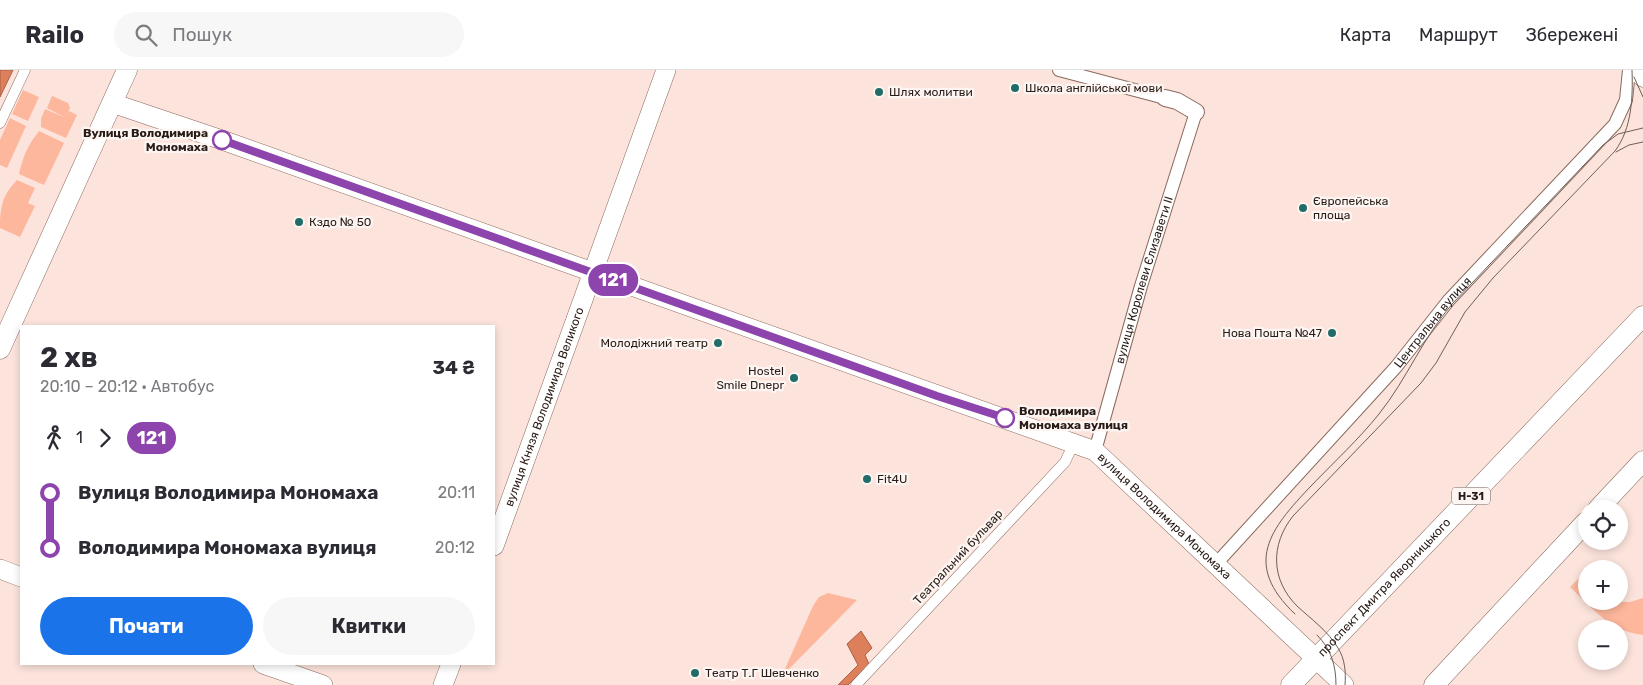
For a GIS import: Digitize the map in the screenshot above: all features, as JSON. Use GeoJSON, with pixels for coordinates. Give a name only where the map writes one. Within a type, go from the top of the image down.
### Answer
{"type":"FeatureCollection","features":[{"type":"Feature","properties":{"kind":"main road"},"geometry":{"type":"LineString","coordinates":[[0,349],[128,70]]}},
{"type":"Feature","properties":{"kind":"main road","name":"вулиця Князя Володимира Великого"},"geometry":{"type":"LineString","coordinates":[[495,543],[666,70]]}},
{"type":"Feature","properties":{"kind":"main road"},"geometry":{"type":"LineString","coordinates":[[1638,70],[1643,77]]}},
{"type":"Feature","properties":{"kind":"main road","name":"вулиця Володимира Мономаха"},"geometry":{"type":"LineString","coordinates":[[112,103],[222,140],[1095,451],[1344,685]]}},
{"type":"Feature","properties":{"kind":"main road","name":"проспект Дмитра Яворницького"},"geometry":{"type":"LineString","coordinates":[[1291,685],[1643,316]]}},
{"type":"Feature","properties":{"kind":"main road"},"geometry":{"type":"LineString","coordinates":[[1607,500],[1643,462]]}},
{"type":"Feature","properties":{"kind":"main road"},"geometry":{"type":"LineString","coordinates":[[1434,685],[1578,531]]}},
{"type":"Feature","properties":{"kind":"main road"},"geometry":{"type":"LineString","coordinates":[[0,569],[20,577]]}},
{"type":"Feature","properties":{"kind":"main road"},"geometry":{"type":"LineString","coordinates":[[266,665],[324,685]]}},
{"type":"Feature","properties":{"kind":"main road"},"geometry":{"type":"LineString","coordinates":[[443,685],[451,665]]}},
{"type":"Feature","properties":{"kind":"street"},"geometry":{"type":"LineString","coordinates":[[0,123],[25,70]]}},
{"type":"Feature","properties":{"kind":"street"},"geometry":{"type":"LineString","coordinates":[[1059,70],[1177,101],[1196,112]]}},
{"type":"Feature","properties":{"kind":"street","name":"Центральна вулиця"},"geometry":{"type":"LineString","coordinates":[[1215,565],[1396,367],[1454,295],[1615,124],[1626,100],[1629,70]]}},
{"type":"Feature","properties":{"kind":"street","name":"вулиця Королеви Єлизавети ІІ"},"geometry":{"type":"LineString","coordinates":[[1095,451],[1150,255],[1196,112]]}},
{"type":"Feature","properties":{"kind":"street","name":"Театральний бульвар"},"geometry":{"type":"LineString","coordinates":[[856,685],[1065,462],[1074,443]]}},
{"type":"Feature","properties":{"kind":"shaded area"},"geometry":{"type":"Polygon","coordinates":[[[0,70],[13,70],[0,97],[0,70]]]}},
{"type":"Feature","properties":{"kind":"shaded area"},"geometry":{"type":"Polygon","coordinates":[[[23,90],[39,97],[28,121],[12,114],[23,90]]]}},
{"type":"Feature","properties":{"kind":"shaded area"},"geometry":{"type":"Polygon","coordinates":[[[52,96],[68,103],[70,108],[66,116],[69,111],[77,115],[66,138],[41,127],[41,119],[45,109],[66,118],[47,108],[52,96]]]}},
{"type":"Feature","properties":{"kind":"shaded area"},"geometry":{"type":"Polygon","coordinates":[[[10,118],[26,126],[7,168],[0,165],[0,140],[10,118]]]}},
{"type":"Feature","properties":{"kind":"shaded area"},"geometry":{"type":"Polygon","coordinates":[[[39,131],[64,143],[44,185],[19,174],[26,151],[39,131]]]}},
{"type":"Feature","properties":{"kind":"shaded area"},"geometry":{"type":"Polygon","coordinates":[[[17,180],[35,188],[28,203],[35,206],[20,237],[0,228],[3,201],[17,180]]]}},
{"type":"Feature","properties":{"kind":"shaded area"},"geometry":{"type":"Polygon","coordinates":[[[1578,579],[1578,595],[1570,587],[1578,579]]]}},
{"type":"Feature","properties":{"kind":"shaded area"},"geometry":{"type":"Polygon","coordinates":[[[828,593],[857,600],[787,671],[784,679],[784,671],[813,606],[819,597],[828,593]]]}},
{"type":"Feature","properties":{"kind":"shaded area"},"geometry":{"type":"Polygon","coordinates":[[[1643,598],[1643,635],[1628,632],[1628,620],[1606,620],[1595,611],[1628,610],[1628,602],[1643,598]]]}},
{"type":"Feature","properties":{"kind":"shaded area"},"geometry":{"type":"Polygon","coordinates":[[[861,631],[872,648],[865,655],[869,664],[848,685],[838,685],[858,665],[847,644],[861,631]]]}},
{"type":"Feature","properties":{"kind":"tram line"},"geometry":{"type":"LineString","coordinates":[[1345,685],[1344,666],[1338,648],[1324,631],[1288,596],[1282,585],[1278,574],[1277,562],[1277,550],[1280,539],[1293,516],[1421,383],[1436,363],[1465,312],[1493,278],[1615,151],[1621,142],[1628,122],[1632,101],[1632,70]]}},
{"type":"Feature","properties":{"kind":"tram line"},"geometry":{"type":"LineString","coordinates":[[1634,77],[1643,97]]}},
{"type":"Feature","properties":{"kind":"tram line"},"geometry":{"type":"LineString","coordinates":[[1295,614],[1279,596],[1269,579],[1266,563],[1268,547],[1274,532],[1284,517],[1379,414],[1442,316],[1453,303],[1603,145],[1618,134],[1643,128]]}},
{"type":"Feature","properties":{"kind":"tram line"},"geometry":{"type":"LineString","coordinates":[[1616,152],[1629,145],[1643,142]]}},
{"type":"Feature","properties":{"kind":"tram line"},"geometry":{"type":"LineString","coordinates":[[1317,635],[1326,646],[1332,658],[1336,685]]}},
{"type":"Feature","properties":{"kind":"bus line","name":"121"},"geometry":{"type":"LineString","coordinates":[[222,140],[937,396],[1005,418]]}},
{"type":"Feature","properties":{"kind":"place","name":"Школа англійської мови"},"geometry":{"type":"Point","coordinates":[1015,88]}},
{"type":"Feature","properties":{"kind":"place","name":"Шлях молитви"},"geometry":{"type":"Point","coordinates":[879,92]}},
{"type":"Feature","properties":{"kind":"place","name":"Вулиця Володимира Мономаха"},"geometry":{"type":"Point","coordinates":[222,140]}},
{"type":"Feature","properties":{"kind":"place","name":"Європейська площа"},"geometry":{"type":"Point","coordinates":[1303,208]}},
{"type":"Feature","properties":{"kind":"place","name":"Кздо № 50"},"geometry":{"type":"Point","coordinates":[299,222]}},
{"type":"Feature","properties":{"kind":"place","name":"Нова Пошта №47"},"geometry":{"type":"Point","coordinates":[1332,333]}},
{"type":"Feature","properties":{"kind":"place","name":"Молодіжний театр"},"geometry":{"type":"Point","coordinates":[718,343]}},
{"type":"Feature","properties":{"kind":"place","name":"Hostel Smile Dnepr"},"geometry":{"type":"Point","coordinates":[794,378]}},
{"type":"Feature","properties":{"kind":"place","name":"Володимира Мономаха вулиця"},"geometry":{"type":"Point","coordinates":[1005,418]}},
{"type":"Feature","properties":{"kind":"place","name":"Fit4U"},"geometry":{"type":"Point","coordinates":[867,479]}},
{"type":"Feature","properties":{"kind":"place","name":"Театр Т.Г Шевченко"},"geometry":{"type":"Point","coordinates":[695,673]}}]}
